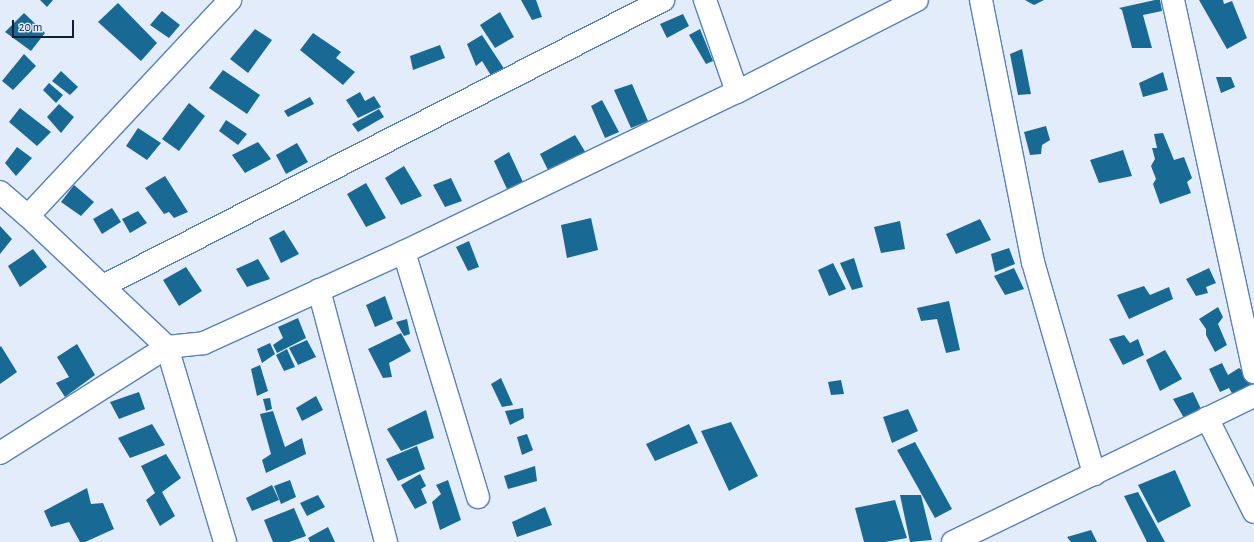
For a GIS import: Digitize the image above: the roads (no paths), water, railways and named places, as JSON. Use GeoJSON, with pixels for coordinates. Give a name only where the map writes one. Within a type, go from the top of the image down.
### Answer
{"type":"FeatureCollection","features":[{"type":"Feature","properties":{"kind":"street"},"geometry":{"type":"LineString","coordinates":[[28,216],[230,0]]}},
{"type":"Feature","properties":{"kind":"street"},"geometry":{"type":"LineString","coordinates":[[103,286],[663,0]]}},
{"type":"Feature","properties":{"kind":"street"},"geometry":{"type":"LineString","coordinates":[[705,0],[737,92]]}},
{"type":"Feature","properties":{"kind":"street"},"geometry":{"type":"LineString","coordinates":[[0,453],[167,347],[204,343],[404,252],[737,92],[917,0]]}},
{"type":"Feature","properties":{"kind":"street"},"geometry":{"type":"LineString","coordinates":[[981,0],[1033,262],[1094,474]]}},
{"type":"Feature","properties":{"kind":"street"},"geometry":{"type":"LineString","coordinates":[[1173,0],[1254,372]]}},
{"type":"Feature","properties":{"kind":"street"},"geometry":{"type":"LineString","coordinates":[[0,192],[28,216],[167,347],[225,542]]}},
{"type":"Feature","properties":{"kind":"street"},"geometry":{"type":"LineString","coordinates":[[404,252],[478,497]]}},
{"type":"Feature","properties":{"kind":"street"},"geometry":{"type":"LineString","coordinates":[[319,290],[386,542]]}},
{"type":"Feature","properties":{"kind":"street"},"geometry":{"type":"LineString","coordinates":[[964,540],[1094,474],[1254,396]]}},
{"type":"Feature","properties":{"kind":"street"},"geometry":{"type":"LineString","coordinates":[[1208,418],[1254,512]]}}]}
